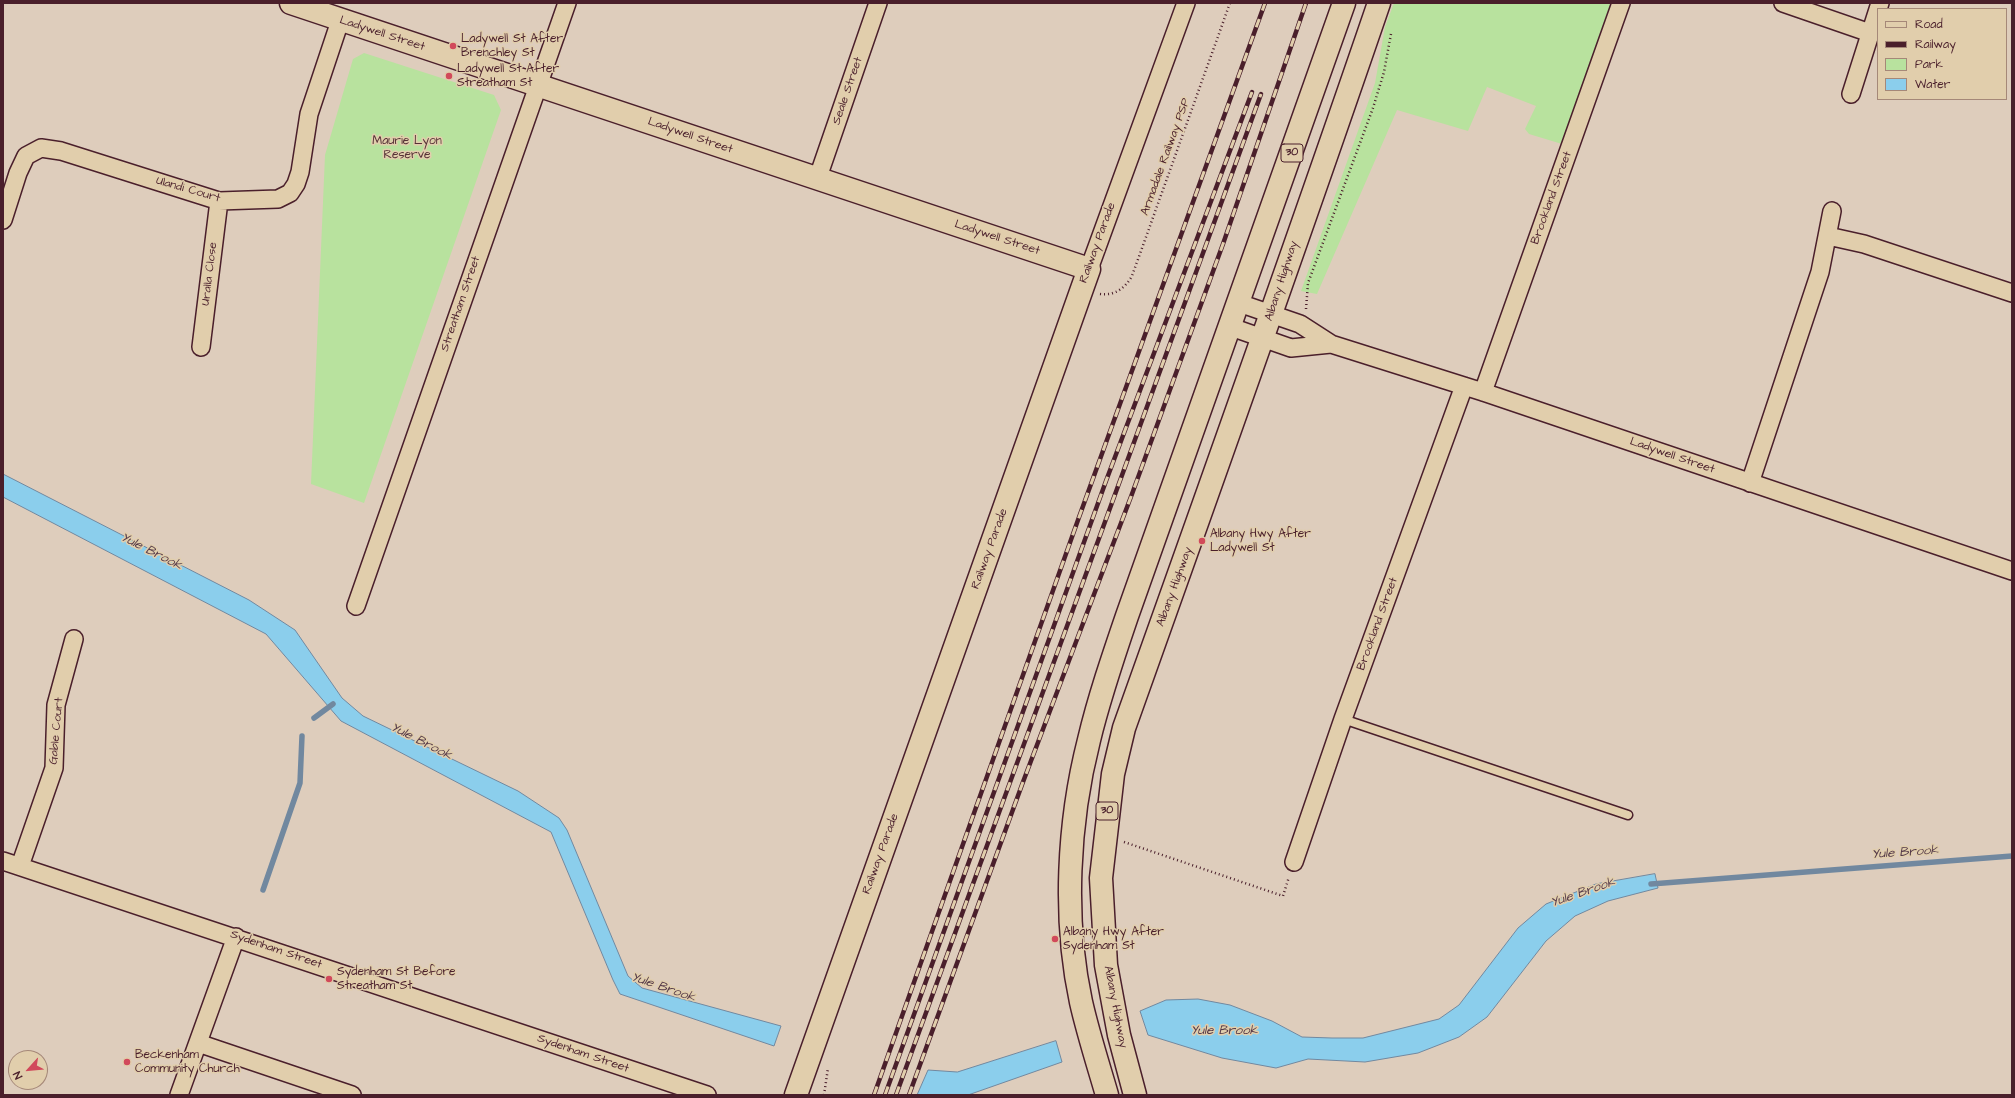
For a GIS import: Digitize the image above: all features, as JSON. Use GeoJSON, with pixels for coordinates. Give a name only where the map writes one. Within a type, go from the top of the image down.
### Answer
{"type":"FeatureCollection","features":[{"type":"Feature","properties":{"kind":"main road","name":"Ladywell Street"},"geometry":{"type":"LineString","coordinates":[[291,3],[817,180],[1089,269]]}},
{"type":"Feature","properties":{"kind":"main road","name":"30"},"geometry":{"type":"LineString","coordinates":[[1105,1094],[1081,1001],[1073,944],[1070,882],[1077,805],[1088,742],[1106,680],[1344,3]]}},
{"type":"Feature","properties":{"kind":"main road","name":"Albany Highway"},"geometry":{"type":"LineString","coordinates":[[1135,1093],[1119,1035],[1106,965],[1101,878],[1113,774],[1124,728],[1264,340],[1295,243],[1379,3]]}},
{"type":"Feature","properties":{"kind":"main road","name":"Railway Parade"},"geometry":{"type":"LineString","coordinates":[[796,1095],[1089,269]]}},
{"type":"Feature","properties":{"kind":"street","name":"Streatham Street"},"geometry":{"type":"LineString","coordinates":[[356,606],[567,3]]}},
{"type":"Feature","properties":{"kind":"street","name":"Seale Street"},"geometry":{"type":"LineString","coordinates":[[817,180],[878,3]]}},
{"type":"Feature","properties":{"kind":"street","name":"Railway Parade"},"geometry":{"type":"LineString","coordinates":[[1089,269],[1186,3]]}},
{"type":"Feature","properties":{"kind":"street","name":"Brookland Street"},"geometry":{"type":"LineString","coordinates":[[1483,392],[1621,3]]}},
{"type":"Feature","properties":{"kind":"street"},"geometry":{"type":"LineString","coordinates":[[1783,3],[1870,33]]}},
{"type":"Feature","properties":{"kind":"street"},"geometry":{"type":"LineString","coordinates":[[1851,94],[1877,12]]}},
{"type":"Feature","properties":{"kind":"street","name":"Ulandi Court"},"geometry":{"type":"LineString","coordinates":[[3,220],[18,173],[26,156],[41,148],[61,151],[219,200],[278,199],[290,193],[296,184],[300,172],[309,114],[340,20]]}},
{"type":"Feature","properties":{"kind":"street","name":"Uralla Close"},"geometry":{"type":"LineString","coordinates":[[201,347],[219,200]]}},
{"type":"Feature","properties":{"kind":"street"},"geometry":{"type":"LineString","coordinates":[[1750,483],[1820,272],[1832,211]]}},
{"type":"Feature","properties":{"kind":"street"},"geometry":{"type":"LineString","coordinates":[[1828,236],[1864,244],[2012,293]]}},
{"type":"Feature","properties":{"kind":"street","name":"Ladywell Street"},"geometry":{"type":"LineString","coordinates":[[1239,303],[1300,324],[1331,344],[1483,392],[2012,571]]}},
{"type":"Feature","properties":{"kind":"street","name":"Ladywell Street"},"geometry":{"type":"LineString","coordinates":[[1231,327],[1264,340],[1291,348],[1331,344]]}},
{"type":"Feature","properties":{"kind":"street","name":"Brookland Street"},"geometry":{"type":"LineString","coordinates":[[1294,862],[1343,719],[1464,386]]}},
{"type":"Feature","properties":{"kind":"street","name":"Gable Court"},"geometry":{"type":"LineString","coordinates":[[20,866],[54,768],[56,705],[74,639]]}},
{"type":"Feature","properties":{"kind":"street","name":"Sydenham Street"},"geometry":{"type":"LineString","coordinates":[[3,861],[236,937],[708,1095]]}},
{"type":"Feature","properties":{"kind":"street"},"geometry":{"type":"LineString","coordinates":[[179,1095],[236,937]]}},
{"type":"Feature","properties":{"kind":"street"},"geometry":{"type":"LineString","coordinates":[[198,1043],[352,1095]]}},
{"type":"Feature","properties":{"kind":"lane"},"geometry":{"type":"LineString","coordinates":[[1343,719],[1628,815]]}},
{"type":"Feature","properties":{"kind":"path","name":"Armadale Railway PSP"},"geometry":{"type":"LineString","coordinates":[[1095,293],[1104,294],[1118,291],[1127,285],[1132,276],[1230,3]]}},
{"type":"Feature","properties":{"kind":"path"},"geometry":{"type":"LineString","coordinates":[[1300,324],[1307,306],[1308,283],[1382,79],[1392,27]]}},
{"type":"Feature","properties":{"kind":"path"},"geometry":{"type":"LineString","coordinates":[[1120,841],[1283,896],[1294,862]]}},
{"type":"Feature","properties":{"kind":"green space"},"geometry":{"type":"Polygon","coordinates":[[[1394,3],[1611,3],[1562,144],[1529,134],[1525,129],[1536,106],[1487,87],[1468,131],[1397,110],[1317,294],[1301,291],[1375,83],[1385,27],[1394,3]]]}},
{"type":"Feature","properties":{"kind":"green space","name":"Maurie Lyon Reserve"},"geometry":{"type":"Polygon","coordinates":[[[364,53],[494,95],[501,110],[364,503],[311,484],[325,155],[353,59],[364,53]]]}},
{"type":"Feature","properties":{"kind":"water"},"geometry":{"type":"Polygon","coordinates":[[[3,474],[249,600],[295,630],[342,698],[363,716],[518,791],[559,818],[567,830],[628,976],[642,988],[781,1026],[774,1046],[620,994],[551,832],[341,721],[266,634],[3,497],[3,474]]]}},
{"type":"Feature","properties":{"kind":"water","name":"Yule Brook"},"geometry":{"type":"Polygon","coordinates":[[[1655,874],[1658,888],[1608,901],[1575,916],[1546,941],[1487,1017],[1459,1037],[1418,1053],[1365,1062],[1308,1059],[1276,1068],[1222,1058],[1148,1035],[1140,1011],[1166,1000],[1198,999],[1230,1005],[1272,1021],[1302,1037],[1332,1038],[1363,1038],[1439,1019],[1459,1005],[1518,928],[1546,904],[1596,884],[1655,874]]]}},
{"type":"Feature","properties":{"kind":"water"},"geometry":{"type":"Polygon","coordinates":[[[1056,1041],[1062,1062],[968,1095],[917,1095],[928,1070],[957,1072],[1056,1041]]]}},
{"type":"Feature","properties":{"kind":"waterway"},"geometry":{"type":"LineString","coordinates":[[314,718],[333,704]]}},
{"type":"Feature","properties":{"kind":"waterway"},"geometry":{"type":"LineString","coordinates":[[263,890],[300,783],[302,736]]}},
{"type":"Feature","properties":{"kind":"waterway","name":"Yule Brook"},"geometry":{"type":"LineString","coordinates":[[1651,884],[2012,856]]}},
{"type":"Feature","properties":{"kind":"railway"},"geometry":{"type":"LineString","coordinates":[[874,1095],[1078,520],[1265,3]]}},
{"type":"Feature","properties":{"kind":"railway"},"geometry":{"type":"LineString","coordinates":[[909,1095],[1023,782],[1132,494],[1223,244],[1306,3]]}},
{"type":"Feature","properties":{"kind":"railway"},"geometry":{"type":"LineString","coordinates":[[885,1095],[1106,481],[1252,92]]}},
{"type":"Feature","properties":{"kind":"railway"},"geometry":{"type":"LineString","coordinates":[[896,1095],[1261,94]]}},
{"type":"Feature","properties":{"kind":"place","name":"Ladywell St After Brenchley St"},"geometry":{"type":"Point","coordinates":[453,46]}},
{"type":"Feature","properties":{"kind":"place","name":"Ladywell St After Streatham St"},"geometry":{"type":"Point","coordinates":[449,76]}},
{"type":"Feature","properties":{"kind":"place","name":"Albany Hwy After Ladywell St"},"geometry":{"type":"Point","coordinates":[1202,541]}},
{"type":"Feature","properties":{"kind":"place","name":"Albany Hwy After Sydenham St"},"geometry":{"type":"Point","coordinates":[1055,939]}},
{"type":"Feature","properties":{"kind":"place","name":"Sydenham St Before Streatham St"},"geometry":{"type":"Point","coordinates":[329,979]}},
{"type":"Feature","properties":{"kind":"place","name":"Beckenham Community Church"},"geometry":{"type":"Point","coordinates":[127,1062]}}]}
